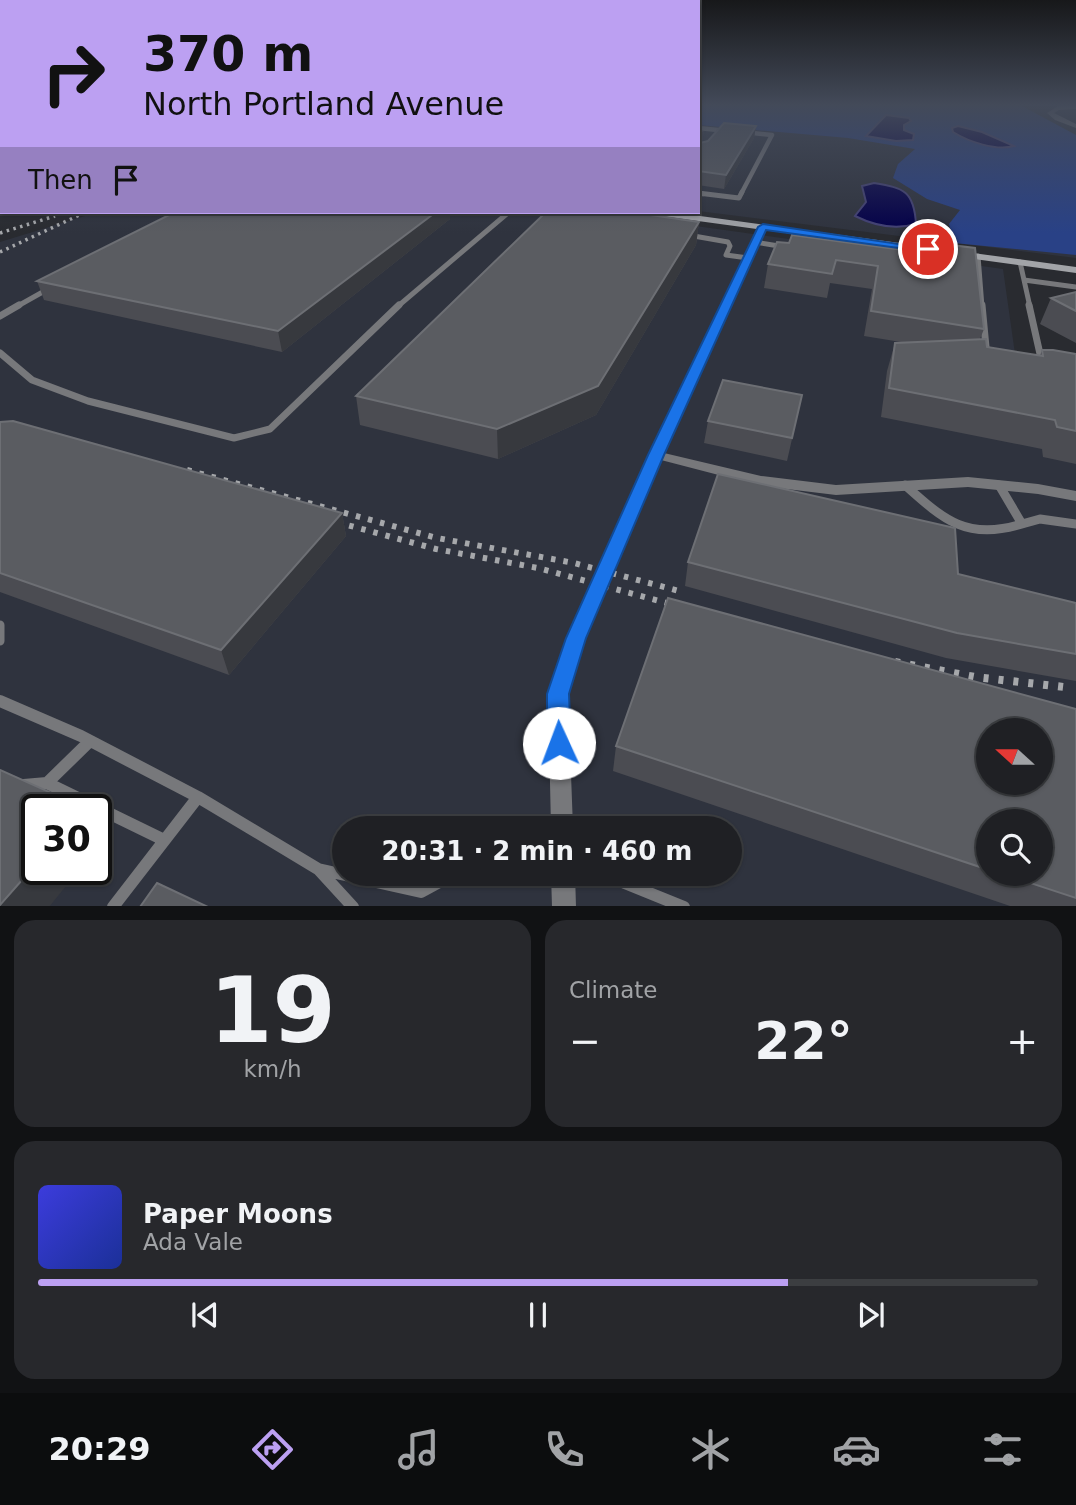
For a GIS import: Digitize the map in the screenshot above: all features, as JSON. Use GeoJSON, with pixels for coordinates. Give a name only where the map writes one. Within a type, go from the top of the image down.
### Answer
{"type":"FeatureCollection","features":[{"type":"Feature","properties":{"kind":"main road"},"geometry":{"type":"LineString","coordinates":[[669,214],[763,227],[837,241],[1076,270]]}},
{"type":"Feature","properties":{"kind":"street"},"geometry":{"type":"LineString","coordinates":[[562,816],[558,694],[576,638],[656,455],[763,227]]}},
{"type":"Feature","properties":{"kind":"street"},"geometry":{"type":"LineString","coordinates":[[656,455],[761,481],[836,489],[968,482],[1076,496]]}},
{"type":"Feature","properties":{"kind":"street"},"geometry":{"type":"LineString","coordinates":[[563,886],[564,906]]}},
{"type":"Feature","properties":{"kind":"lane"},"geometry":{"type":"LineString","coordinates":[[700,193],[739,198],[765,148]]}},
{"type":"Feature","properties":{"kind":"lane"},"geometry":{"type":"LineString","coordinates":[[0,353],[32,380],[88,401],[234,438],[270,429],[411,294],[506,214]]}},
{"type":"Feature","properties":{"kind":"lane"},"geometry":{"type":"LineString","coordinates":[[679,234],[728,242],[730,246],[726,255],[748,258]]}},
{"type":"Feature","properties":{"kind":"lane"},"geometry":{"type":"LineString","coordinates":[[755,242],[794,248]]}},
{"type":"Feature","properties":{"kind":"lane"},"geometry":{"type":"LineString","coordinates":[[978,256],[986,350]]}},
{"type":"Feature","properties":{"kind":"lane"},"geometry":{"type":"LineString","coordinates":[[1020,262],[1040,354],[1061,360]]}},
{"type":"Feature","properties":{"kind":"lane"},"geometry":{"type":"LineString","coordinates":[[1024,280],[1076,287]]}},
{"type":"Feature","properties":{"kind":"lane"},"geometry":{"type":"LineString","coordinates":[[0,316],[54,286]]}},
{"type":"Feature","properties":{"kind":"lane"},"geometry":{"type":"LineString","coordinates":[[905,485],[943,520],[975,533],[999,533],[1040,519],[1076,524]]}},
{"type":"Feature","properties":{"kind":"lane"},"geometry":{"type":"LineString","coordinates":[[999,485],[1022,524]]}},
{"type":"Feature","properties":{"kind":"lane"},"geometry":{"type":"LineString","coordinates":[[0,625],[0,641]]}},
{"type":"Feature","properties":{"kind":"lane"},"geometry":{"type":"LineString","coordinates":[[0,701],[90,741],[198,796],[318,869],[353,906]]}},
{"type":"Feature","properties":{"kind":"lane"},"geometry":{"type":"LineString","coordinates":[[47,783],[90,741]]}},
{"type":"Feature","properties":{"kind":"lane"},"geometry":{"type":"LineString","coordinates":[[0,787],[47,783],[164,840]]}},
{"type":"Feature","properties":{"kind":"lane"},"geometry":{"type":"LineString","coordinates":[[113,906],[198,796]]}},
{"type":"Feature","properties":{"kind":"lane"},"geometry":{"type":"LineString","coordinates":[[318,869],[332,872]]}},
{"type":"Feature","properties":{"kind":"lane"},"geometry":{"type":"LineString","coordinates":[[394,886],[421,892],[432,886]]}},
{"type":"Feature","properties":{"kind":"lane"},"geometry":{"type":"LineString","coordinates":[[633,886],[684,906]]}},
{"type":"Feature","properties":{"kind":"shaded area"},"geometry":{"type":"Polygon","coordinates":[[[700,148],[1076,148],[1076,258],[700,211],[700,148]]]}},
{"type":"Feature","properties":{"kind":"shaded area"},"geometry":{"type":"Polygon","coordinates":[[[911,148],[1076,148],[1076,255],[954,243],[949,224],[960,210],[927,199],[893,178],[898,164],[915,149],[911,148]]]}},
{"type":"Feature","properties":{"kind":"shaded area"},"geometry":{"type":"Polygon","coordinates":[[[874,183],[906,193],[913,204],[916,224],[885,226],[855,216],[866,202],[862,186],[874,183]]]}},
{"type":"Feature","properties":{"kind":"shaded area"},"geometry":{"type":"Polygon","coordinates":[[[91,214],[609,214],[1003,269],[1017,368],[1076,378],[1076,906],[0,906],[0,242],[91,214]]]}},
{"type":"Feature","properties":{"kind":"building"},"geometry":{"type":"Polygon","coordinates":[[[700,148],[742,148],[726,175],[700,171],[700,148]]]}},
{"type":"Feature","properties":{"kind":"building"},"geometry":{"type":"Polygon","coordinates":[[[171,214],[433,214],[278,331],[37,281],[171,214]]]}},
{"type":"Feature","properties":{"kind":"building"},"geometry":{"type":"Polygon","coordinates":[[[544,214],[644,214],[699,222],[598,386],[497,429],[356,396],[544,214]]]}},
{"type":"Feature","properties":{"kind":"building"},"geometry":{"type":"Polygon","coordinates":[[[792,235],[926,253],[926,242],[975,248],[984,329],[871,311],[878,266],[836,260],[832,274],[768,264],[777,242],[789,243],[792,235]]]}},
{"type":"Feature","properties":{"kind":"building"},"geometry":{"type":"Polygon","coordinates":[[[1076,292],[1076,311],[1051,298],[1076,292]]]}},
{"type":"Feature","properties":{"kind":"building"},"geometry":{"type":"Polygon","coordinates":[[[986,339],[987,347],[1043,356],[1042,350],[1076,354],[1076,431],[1057,427],[1055,420],[889,388],[895,343],[986,339]]]}},
{"type":"Feature","properties":{"kind":"building"},"geometry":{"type":"Polygon","coordinates":[[[723,380],[802,395],[792,438],[708,421],[723,380]]]}},
{"type":"Feature","properties":{"kind":"building"},"geometry":{"type":"Polygon","coordinates":[[[13,421],[342,513],[221,650],[0,573],[0,422],[13,421]]]}},
{"type":"Feature","properties":{"kind":"building"},"geometry":{"type":"Polygon","coordinates":[[[718,474],[955,528],[958,574],[1076,603],[1076,654],[957,633],[688,562],[718,474]]]}},
{"type":"Feature","properties":{"kind":"building"},"geometry":{"type":"Polygon","coordinates":[[[668,598],[1076,709],[1076,898],[1040,886],[1053,886],[1053,809],[976,809],[976,866],[616,746],[668,598]]]}},
{"type":"Feature","properties":{"kind":"building"},"geometry":{"type":"Polygon","coordinates":[[[0,770],[54,794],[21,794],[21,881],[0,905],[0,770]]]}},
{"type":"Feature","properties":{"kind":"building"},"geometry":{"type":"Polygon","coordinates":[[[157,883],[206,906],[141,906],[157,883]]]}},
{"type":"Feature","properties":{"kind":"railway"},"geometry":{"type":"LineString","coordinates":[[0,252],[82,214]]}},
{"type":"Feature","properties":{"kind":"railway"},"geometry":{"type":"LineString","coordinates":[[0,233],[55,216]]}},
{"type":"Feature","properties":{"kind":"railway"},"geometry":{"type":"LineString","coordinates":[[187,470],[437,538],[574,563],[679,591]]}},
{"type":"Feature","properties":{"kind":"railway"},"geometry":{"type":"LineString","coordinates":[[325,519],[436,549],[538,568],[685,608]]}},
{"type":"Feature","properties":{"kind":"railway"},"geometry":{"type":"LineString","coordinates":[[895,662],[975,677],[1064,687]]}},
{"type":"Feature","properties":{"kind":"route"},"geometry":{"type":"LineString","coordinates":[[559,743],[558,694],[576,638],[656,455],[763,227],[928,249]]}}]}
